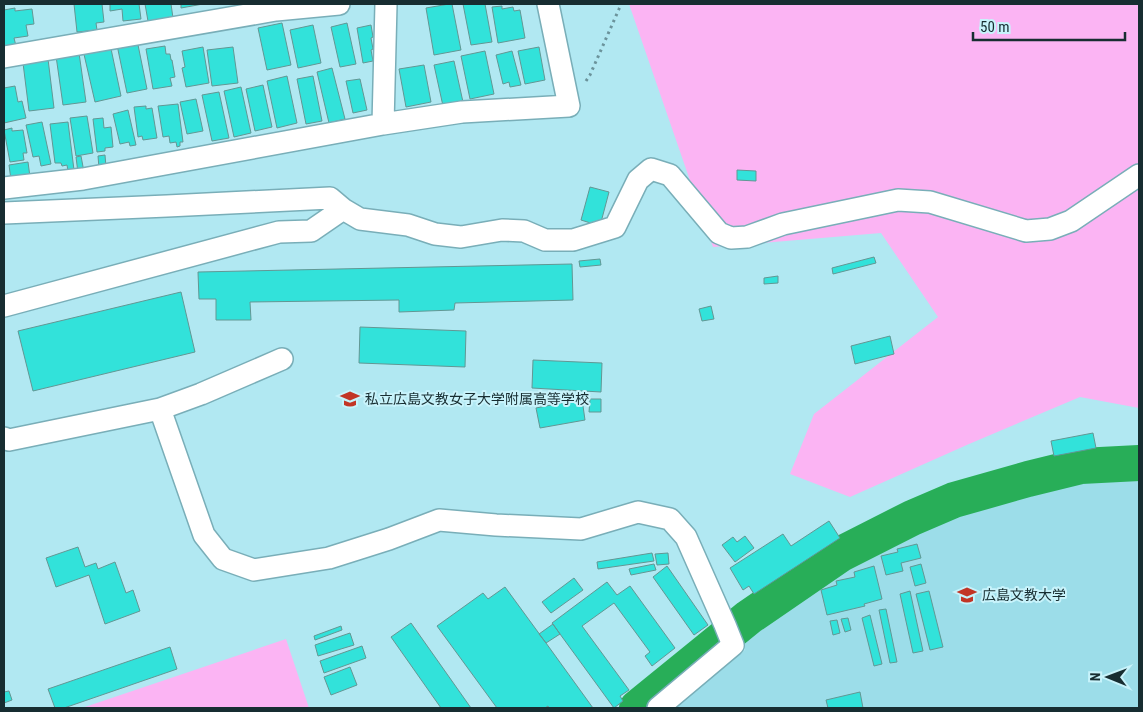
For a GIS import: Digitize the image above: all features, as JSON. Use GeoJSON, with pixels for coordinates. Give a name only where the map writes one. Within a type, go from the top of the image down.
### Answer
{"type":"FeatureCollection","features":[{"type":"Feature","properties":{"kind":"street"},"geometry":{"type":"LineString","coordinates":[[4,57],[276,10],[339,4]]}},
{"type":"Feature","properties":{"kind":"street"},"geometry":{"type":"LineString","coordinates":[[383,124],[386,4]]}},
{"type":"Feature","properties":{"kind":"street"},"geometry":{"type":"LineString","coordinates":[[4,188],[83,179],[383,124],[462,112],[569,106],[548,4]]}},
{"type":"Feature","properties":{"kind":"street"},"geometry":{"type":"LineString","coordinates":[[4,213],[330,198],[343,209],[360,219],[408,225],[435,234],[462,237],[502,230],[524,231],[545,240],[574,240],[615,227],[638,180],[651,169],[670,175],[719,233],[730,238],[747,237],[783,224],[898,200],[930,202],[1026,231],[1050,229],[1071,221],[1139,175]]}},
{"type":"Feature","properties":{"kind":"street"},"geometry":{"type":"LineString","coordinates":[[4,306],[279,232],[311,231],[343,209]]}},
{"type":"Feature","properties":{"kind":"street"},"geometry":{"type":"LineString","coordinates":[[4,438],[9,440],[160,408],[201,394],[282,359]]}},
{"type":"Feature","properties":{"kind":"street"},"geometry":{"type":"LineString","coordinates":[[160,408],[204,535],[223,559],[254,570],[329,558],[389,539],[439,520],[581,529],[638,512],[670,519],[686,537],[733,645],[658,708]]}},
{"type":"Feature","properties":{"kind":"path"},"geometry":{"type":"LineString","coordinates":[[569,106],[590,75],[621,4]]}},
{"type":"Feature","properties":{"kind":"shaded area"},"geometry":{"type":"Polygon","coordinates":[[[629,4],[1139,4],[1139,408],[1080,397],[850,497],[790,474],[814,414],[938,317],[881,233],[713,247],[629,4]]]}},
{"type":"Feature","properties":{"kind":"shaded area","name":"広島文教大学"},"geometry":{"type":"Polygon","coordinates":[[[1139,469],[1139,708],[671,708],[745,650],[740,635],[850,555],[934,513],[1014,488],[1072,473],[1139,469]]]}},
{"type":"Feature","properties":{"kind":"shaded area"},"geometry":{"type":"Polygon","coordinates":[[[286,639],[309,708],[82,708],[286,639]]]}},
{"type":"Feature","properties":{"kind":"building"},"geometry":{"type":"Polygon","coordinates":[[[74,4],[102,4],[104,22],[96,23],[97,30],[77,32],[74,4]]]}},
{"type":"Feature","properties":{"kind":"building"},"geometry":{"type":"Polygon","coordinates":[[[110,4],[139,4],[141,19],[123,21],[122,9],[110,11],[110,4]]]}},
{"type":"Feature","properties":{"kind":"building"},"geometry":{"type":"Polygon","coordinates":[[[145,4],[171,4],[173,18],[148,21],[145,4]]]}},
{"type":"Feature","properties":{"kind":"building"},"geometry":{"type":"Polygon","coordinates":[[[181,4],[203,4],[181,8],[181,4]]]}},
{"type":"Feature","properties":{"kind":"building"},"geometry":{"type":"Polygon","coordinates":[[[452,4],[461,50],[434,55],[426,8],[452,4]]]}},
{"type":"Feature","properties":{"kind":"building"},"geometry":{"type":"Polygon","coordinates":[[[463,4],[485,4],[492,42],[471,45],[463,4]]]}},
{"type":"Feature","properties":{"kind":"building"},"geometry":{"type":"Polygon","coordinates":[[[502,6],[502,9],[513,7],[514,11],[520,10],[525,38],[498,43],[492,7],[502,6]]]}},
{"type":"Feature","properties":{"kind":"building"},"geometry":{"type":"Polygon","coordinates":[[[15,8],[15,11],[32,9],[34,24],[26,25],[28,36],[14,38],[16,46],[4,48],[4,10],[15,8]]]}},
{"type":"Feature","properties":{"kind":"building"},"geometry":{"type":"Polygon","coordinates":[[[282,23],[291,65],[267,70],[258,28],[282,23]]]}},
{"type":"Feature","properties":{"kind":"building"},"geometry":{"type":"Polygon","coordinates":[[[347,23],[356,64],[340,67],[331,27],[347,23]]]}},
{"type":"Feature","properties":{"kind":"building"},"geometry":{"type":"Polygon","coordinates":[[[313,25],[321,63],[298,68],[290,30],[313,25]]]}},
{"type":"Feature","properties":{"kind":"building"},"geometry":{"type":"Polygon","coordinates":[[[371,25],[373,61],[363,63],[357,28],[371,25]]]}},
{"type":"Feature","properties":{"kind":"building"},"geometry":{"type":"Polygon","coordinates":[[[137,40],[147,89],[127,93],[117,45],[137,40]]]}},
{"type":"Feature","properties":{"kind":"building"},"geometry":{"type":"Polygon","coordinates":[[[110,44],[121,96],[95,102],[83,50],[110,44]]]}},
{"type":"Feature","properties":{"kind":"building"},"geometry":{"type":"Polygon","coordinates":[[[165,46],[166,54],[170,54],[172,60],[175,77],[170,78],[172,86],[153,89],[146,49],[165,46]]]}},
{"type":"Feature","properties":{"kind":"building"},"geometry":{"type":"Polygon","coordinates":[[[203,47],[209,83],[186,87],[182,68],[185,67],[182,51],[203,47]]]}},
{"type":"Feature","properties":{"kind":"building"},"geometry":{"type":"Polygon","coordinates":[[[233,47],[238,83],[212,86],[207,50],[233,47]]]}},
{"type":"Feature","properties":{"kind":"building"},"geometry":{"type":"Polygon","coordinates":[[[539,47],[545,80],[525,84],[518,51],[539,47]]]}},
{"type":"Feature","properties":{"kind":"building"},"geometry":{"type":"Polygon","coordinates":[[[485,51],[494,94],[470,99],[461,56],[485,51]]]}},
{"type":"Feature","properties":{"kind":"building"},"geometry":{"type":"Polygon","coordinates":[[[512,51],[521,85],[510,87],[509,82],[503,84],[496,55],[512,51]]]}},
{"type":"Feature","properties":{"kind":"building"},"geometry":{"type":"Polygon","coordinates":[[[79,53],[86,102],[63,105],[56,56],[79,53]]]}},
{"type":"Feature","properties":{"kind":"building"},"geometry":{"type":"Polygon","coordinates":[[[48,59],[54,108],[29,111],[23,63],[48,59]]]}},
{"type":"Feature","properties":{"kind":"building"},"geometry":{"type":"Polygon","coordinates":[[[454,61],[463,102],[443,106],[434,65],[454,61]]]}},
{"type":"Feature","properties":{"kind":"building"},"geometry":{"type":"Polygon","coordinates":[[[424,65],[431,102],[406,107],[399,69],[424,65]]]}},
{"type":"Feature","properties":{"kind":"building"},"geometry":{"type":"Polygon","coordinates":[[[332,68],[345,119],[329,123],[317,72],[332,68]]]}},
{"type":"Feature","properties":{"kind":"building"},"geometry":{"type":"Polygon","coordinates":[[[287,76],[297,123],[277,128],[267,81],[287,76]]]}},
{"type":"Feature","properties":{"kind":"building"},"geometry":{"type":"Polygon","coordinates":[[[313,76],[322,121],[306,124],[297,79],[313,76]]]}},
{"type":"Feature","properties":{"kind":"building"},"geometry":{"type":"Polygon","coordinates":[[[360,79],[367,110],[353,113],[346,81],[360,79]]]}},
{"type":"Feature","properties":{"kind":"building"},"geometry":{"type":"Polygon","coordinates":[[[263,85],[272,127],[255,131],[246,89],[263,85]]]}},
{"type":"Feature","properties":{"kind":"building"},"geometry":{"type":"Polygon","coordinates":[[[15,86],[18,102],[22,101],[26,118],[4,123],[4,88],[15,86]]]}},
{"type":"Feature","properties":{"kind":"building"},"geometry":{"type":"Polygon","coordinates":[[[241,87],[251,133],[234,137],[224,91],[241,87]]]}},
{"type":"Feature","properties":{"kind":"building"},"geometry":{"type":"Polygon","coordinates":[[[219,92],[229,138],[212,141],[202,95],[219,92]]]}},
{"type":"Feature","properties":{"kind":"building"},"geometry":{"type":"Polygon","coordinates":[[[196,99],[203,131],[187,134],[180,102],[196,99]]]}},
{"type":"Feature","properties":{"kind":"building"},"geometry":{"type":"Polygon","coordinates":[[[178,104],[183,142],[180,142],[180,146],[177,147],[176,142],[170,143],[169,136],[163,137],[158,106],[178,104]]]}},
{"type":"Feature","properties":{"kind":"building"},"geometry":{"type":"Polygon","coordinates":[[[146,106],[146,109],[152,108],[157,138],[143,140],[142,136],[138,137],[134,107],[146,106]]]}},
{"type":"Feature","properties":{"kind":"building"},"geometry":{"type":"Polygon","coordinates":[[[128,110],[136,145],[130,146],[129,142],[120,144],[113,114],[128,110]]]}},
{"type":"Feature","properties":{"kind":"building"},"geometry":{"type":"Polygon","coordinates":[[[87,116],[93,153],[76,156],[70,118],[87,116]]]}},
{"type":"Feature","properties":{"kind":"building"},"geometry":{"type":"Polygon","coordinates":[[[103,118],[104,128],[111,127],[113,147],[97,152],[93,119],[103,118]]]}},
{"type":"Feature","properties":{"kind":"building"},"geometry":{"type":"Polygon","coordinates":[[[42,122],[51,164],[41,166],[39,156],[33,157],[26,125],[42,122]]]}},
{"type":"Feature","properties":{"kind":"building"},"geometry":{"type":"Polygon","coordinates":[[[68,122],[74,170],[68,171],[67,165],[62,166],[61,163],[55,163],[50,124],[68,122]]]}},
{"type":"Feature","properties":{"kind":"building"},"geometry":{"type":"Polygon","coordinates":[[[12,128],[12,131],[23,130],[27,153],[23,153],[24,160],[10,162],[4,130],[12,128]]]}},
{"type":"Feature","properties":{"kind":"building"},"geometry":{"type":"Polygon","coordinates":[[[105,155],[106,167],[99,168],[98,156],[105,155]]]}},
{"type":"Feature","properties":{"kind":"building"},"geometry":{"type":"Polygon","coordinates":[[[81,156],[84,172],[78,173],[76,157],[81,156]]]}},
{"type":"Feature","properties":{"kind":"building"},"geometry":{"type":"Polygon","coordinates":[[[28,162],[30,177],[11,180],[9,165],[28,162]]]}},
{"type":"Feature","properties":{"kind":"building"},"geometry":{"type":"Polygon","coordinates":[[[737,170],[756,171],[756,181],[737,180],[737,170]]]}},
{"type":"Feature","properties":{"kind":"building"},"geometry":{"type":"Polygon","coordinates":[[[590,187],[609,192],[600,226],[581,220],[590,187]]]}},
{"type":"Feature","properties":{"kind":"building"},"geometry":{"type":"Polygon","coordinates":[[[874,257],[876,263],[833,274],[832,268],[874,257]]]}},
{"type":"Feature","properties":{"kind":"building"},"geometry":{"type":"Polygon","coordinates":[[[600,259],[601,265],[580,267],[579,261],[600,259]]]}},
{"type":"Feature","properties":{"kind":"building"},"geometry":{"type":"Polygon","coordinates":[[[572,264],[573,300],[455,303],[454,310],[399,312],[399,300],[250,302],[251,320],[216,320],[216,299],[199,299],[198,272],[572,264]]]}},
{"type":"Feature","properties":{"kind":"building"},"geometry":{"type":"Polygon","coordinates":[[[778,276],[778,283],[764,284],[764,278],[778,276]]]}},
{"type":"Feature","properties":{"kind":"building"},"geometry":{"type":"Polygon","coordinates":[[[181,292],[195,352],[33,391],[18,331],[181,292]]]}},
{"type":"Feature","properties":{"kind":"building"},"geometry":{"type":"Polygon","coordinates":[[[711,306],[714,319],[702,321],[699,309],[711,306]]]}},
{"type":"Feature","properties":{"kind":"building"},"geometry":{"type":"Polygon","coordinates":[[[360,327],[466,331],[465,367],[359,363],[360,327]]]}},
{"type":"Feature","properties":{"kind":"building"},"geometry":{"type":"Polygon","coordinates":[[[890,336],[894,354],[855,364],[851,346],[890,336]]]}},
{"type":"Feature","properties":{"kind":"building"},"geometry":{"type":"Polygon","coordinates":[[[533,360],[602,363],[601,392],[532,388],[533,360]]]}},
{"type":"Feature","properties":{"kind":"building"},"geometry":{"type":"Polygon","coordinates":[[[582,399],[585,420],[540,428],[536,408],[582,399]]]}},
{"type":"Feature","properties":{"kind":"building"},"geometry":{"type":"Polygon","coordinates":[[[590,399],[601,399],[601,412],[589,412],[590,399]]]}},
{"type":"Feature","properties":{"kind":"building"},"geometry":{"type":"Polygon","coordinates":[[[1093,433],[1096,448],[1054,456],[1051,441],[1093,433]]]}},
{"type":"Feature","properties":{"kind":"building"},"geometry":{"type":"Polygon","coordinates":[[[829,521],[840,538],[754,594],[749,586],[743,590],[730,568],[783,534],[791,546],[829,521]]]}},
{"type":"Feature","properties":{"kind":"building"},"geometry":{"type":"Polygon","coordinates":[[[745,536],[754,548],[735,562],[722,545],[733,537],[737,542],[745,536]]]}},
{"type":"Feature","properties":{"kind":"building"},"geometry":{"type":"Polygon","coordinates":[[[917,544],[921,558],[901,563],[903,571],[886,575],[881,556],[898,552],[897,549],[917,544]]]}},
{"type":"Feature","properties":{"kind":"building"},"geometry":{"type":"Polygon","coordinates":[[[78,547],[85,567],[96,563],[98,569],[115,562],[126,593],[133,590],[140,611],[105,624],[89,575],[56,587],[46,558],[78,547]]]}},
{"type":"Feature","properties":{"kind":"building"},"geometry":{"type":"Polygon","coordinates":[[[652,553],[654,561],[598,569],[597,562],[652,553]]]}},
{"type":"Feature","properties":{"kind":"building"},"geometry":{"type":"Polygon","coordinates":[[[668,553],[669,564],[657,565],[655,554],[668,553]]]}},
{"type":"Feature","properties":{"kind":"building"},"geometry":{"type":"Polygon","coordinates":[[[654,564],[656,570],[631,575],[629,569],[654,564]]]}},
{"type":"Feature","properties":{"kind":"building"},"geometry":{"type":"Polygon","coordinates":[[[921,564],[926,583],[915,586],[910,567],[921,564]]]}},
{"type":"Feature","properties":{"kind":"building"},"geometry":{"type":"Polygon","coordinates":[[[667,566],[708,625],[694,635],[653,577],[667,566]]]}},
{"type":"Feature","properties":{"kind":"building"},"geometry":{"type":"Polygon","coordinates":[[[874,566],[882,599],[864,604],[865,606],[827,615],[821,590],[837,585],[836,581],[855,577],[854,572],[874,566]]]}},
{"type":"Feature","properties":{"kind":"building"},"geometry":{"type":"Polygon","coordinates":[[[574,578],[583,590],[551,613],[542,602],[574,578]]]}},
{"type":"Feature","properties":{"kind":"building"},"geometry":{"type":"Polygon","coordinates":[[[607,582],[617,595],[630,586],[675,648],[652,666],[645,656],[650,652],[614,603],[582,626],[629,690],[620,696],[623,701],[614,708],[552,623],[607,582]]]}},
{"type":"Feature","properties":{"kind":"building"},"geometry":{"type":"Polygon","coordinates":[[[505,587],[593,708],[549,708],[548,706],[545,708],[497,708],[437,626],[483,593],[488,599],[505,587]]]}},
{"type":"Feature","properties":{"kind":"building"},"geometry":{"type":"Polygon","coordinates":[[[910,591],[923,651],[913,653],[900,594],[910,591]]]}},
{"type":"Feature","properties":{"kind":"building"},"geometry":{"type":"Polygon","coordinates":[[[929,591],[943,647],[930,650],[916,594],[929,591]]]}},
{"type":"Feature","properties":{"kind":"building"},"geometry":{"type":"Polygon","coordinates":[[[886,609],[897,662],[890,663],[879,610],[886,609]]]}},
{"type":"Feature","properties":{"kind":"building"},"geometry":{"type":"Polygon","coordinates":[[[870,615],[882,664],[874,666],[862,618],[870,615]]]}},
{"type":"Feature","properties":{"kind":"building"},"geometry":{"type":"Polygon","coordinates":[[[848,618],[851,630],[845,632],[841,619],[848,618]]]}},
{"type":"Feature","properties":{"kind":"building"},"geometry":{"type":"Polygon","coordinates":[[[837,620],[840,633],[833,635],[830,621],[837,620]]]}},
{"type":"Feature","properties":{"kind":"building"},"geometry":{"type":"Polygon","coordinates":[[[411,623],[471,708],[441,708],[391,637],[411,623]]]}},
{"type":"Feature","properties":{"kind":"building"},"geometry":{"type":"Polygon","coordinates":[[[553,624],[560,634],[546,643],[539,634],[553,624]]]}},
{"type":"Feature","properties":{"kind":"building"},"geometry":{"type":"Polygon","coordinates":[[[341,626],[342,630],[315,640],[314,636],[341,626]]]}},
{"type":"Feature","properties":{"kind":"building"},"geometry":{"type":"Polygon","coordinates":[[[350,633],[354,645],[318,656],[315,645],[350,633]]]}},
{"type":"Feature","properties":{"kind":"building"},"geometry":{"type":"Polygon","coordinates":[[[362,646],[366,658],[324,673],[320,661],[362,646]]]}},
{"type":"Feature","properties":{"kind":"building"},"geometry":{"type":"Polygon","coordinates":[[[170,647],[177,669],[64,708],[55,708],[48,689],[170,647]]]}},
{"type":"Feature","properties":{"kind":"building"},"geometry":{"type":"Polygon","coordinates":[[[350,667],[357,685],[331,695],[324,677],[350,667]]]}},
{"type":"Feature","properties":{"kind":"building"},"geometry":{"type":"Polygon","coordinates":[[[9,691],[12,700],[4,703],[4,692],[9,691]]]}},
{"type":"Feature","properties":{"kind":"building"},"geometry":{"type":"Polygon","coordinates":[[[860,692],[863,708],[828,708],[826,700],[860,692]]]}},
{"type":"Feature","properties":{"kind":"waterway"},"geometry":{"type":"LineString","coordinates":[[637,708],[749,617],[841,554],[912,518],[954,500],[1081,466],[1139,463]]}},
{"type":"Feature","properties":{"kind":"place","name":"私立広島文教女子大学附属高等学校"},"geometry":{"type":"Point","coordinates":[350,399]}},
{"type":"Feature","properties":{"kind":"place","name":"広島文教大学"},"geometry":{"type":"Point","coordinates":[967,595]}}]}
